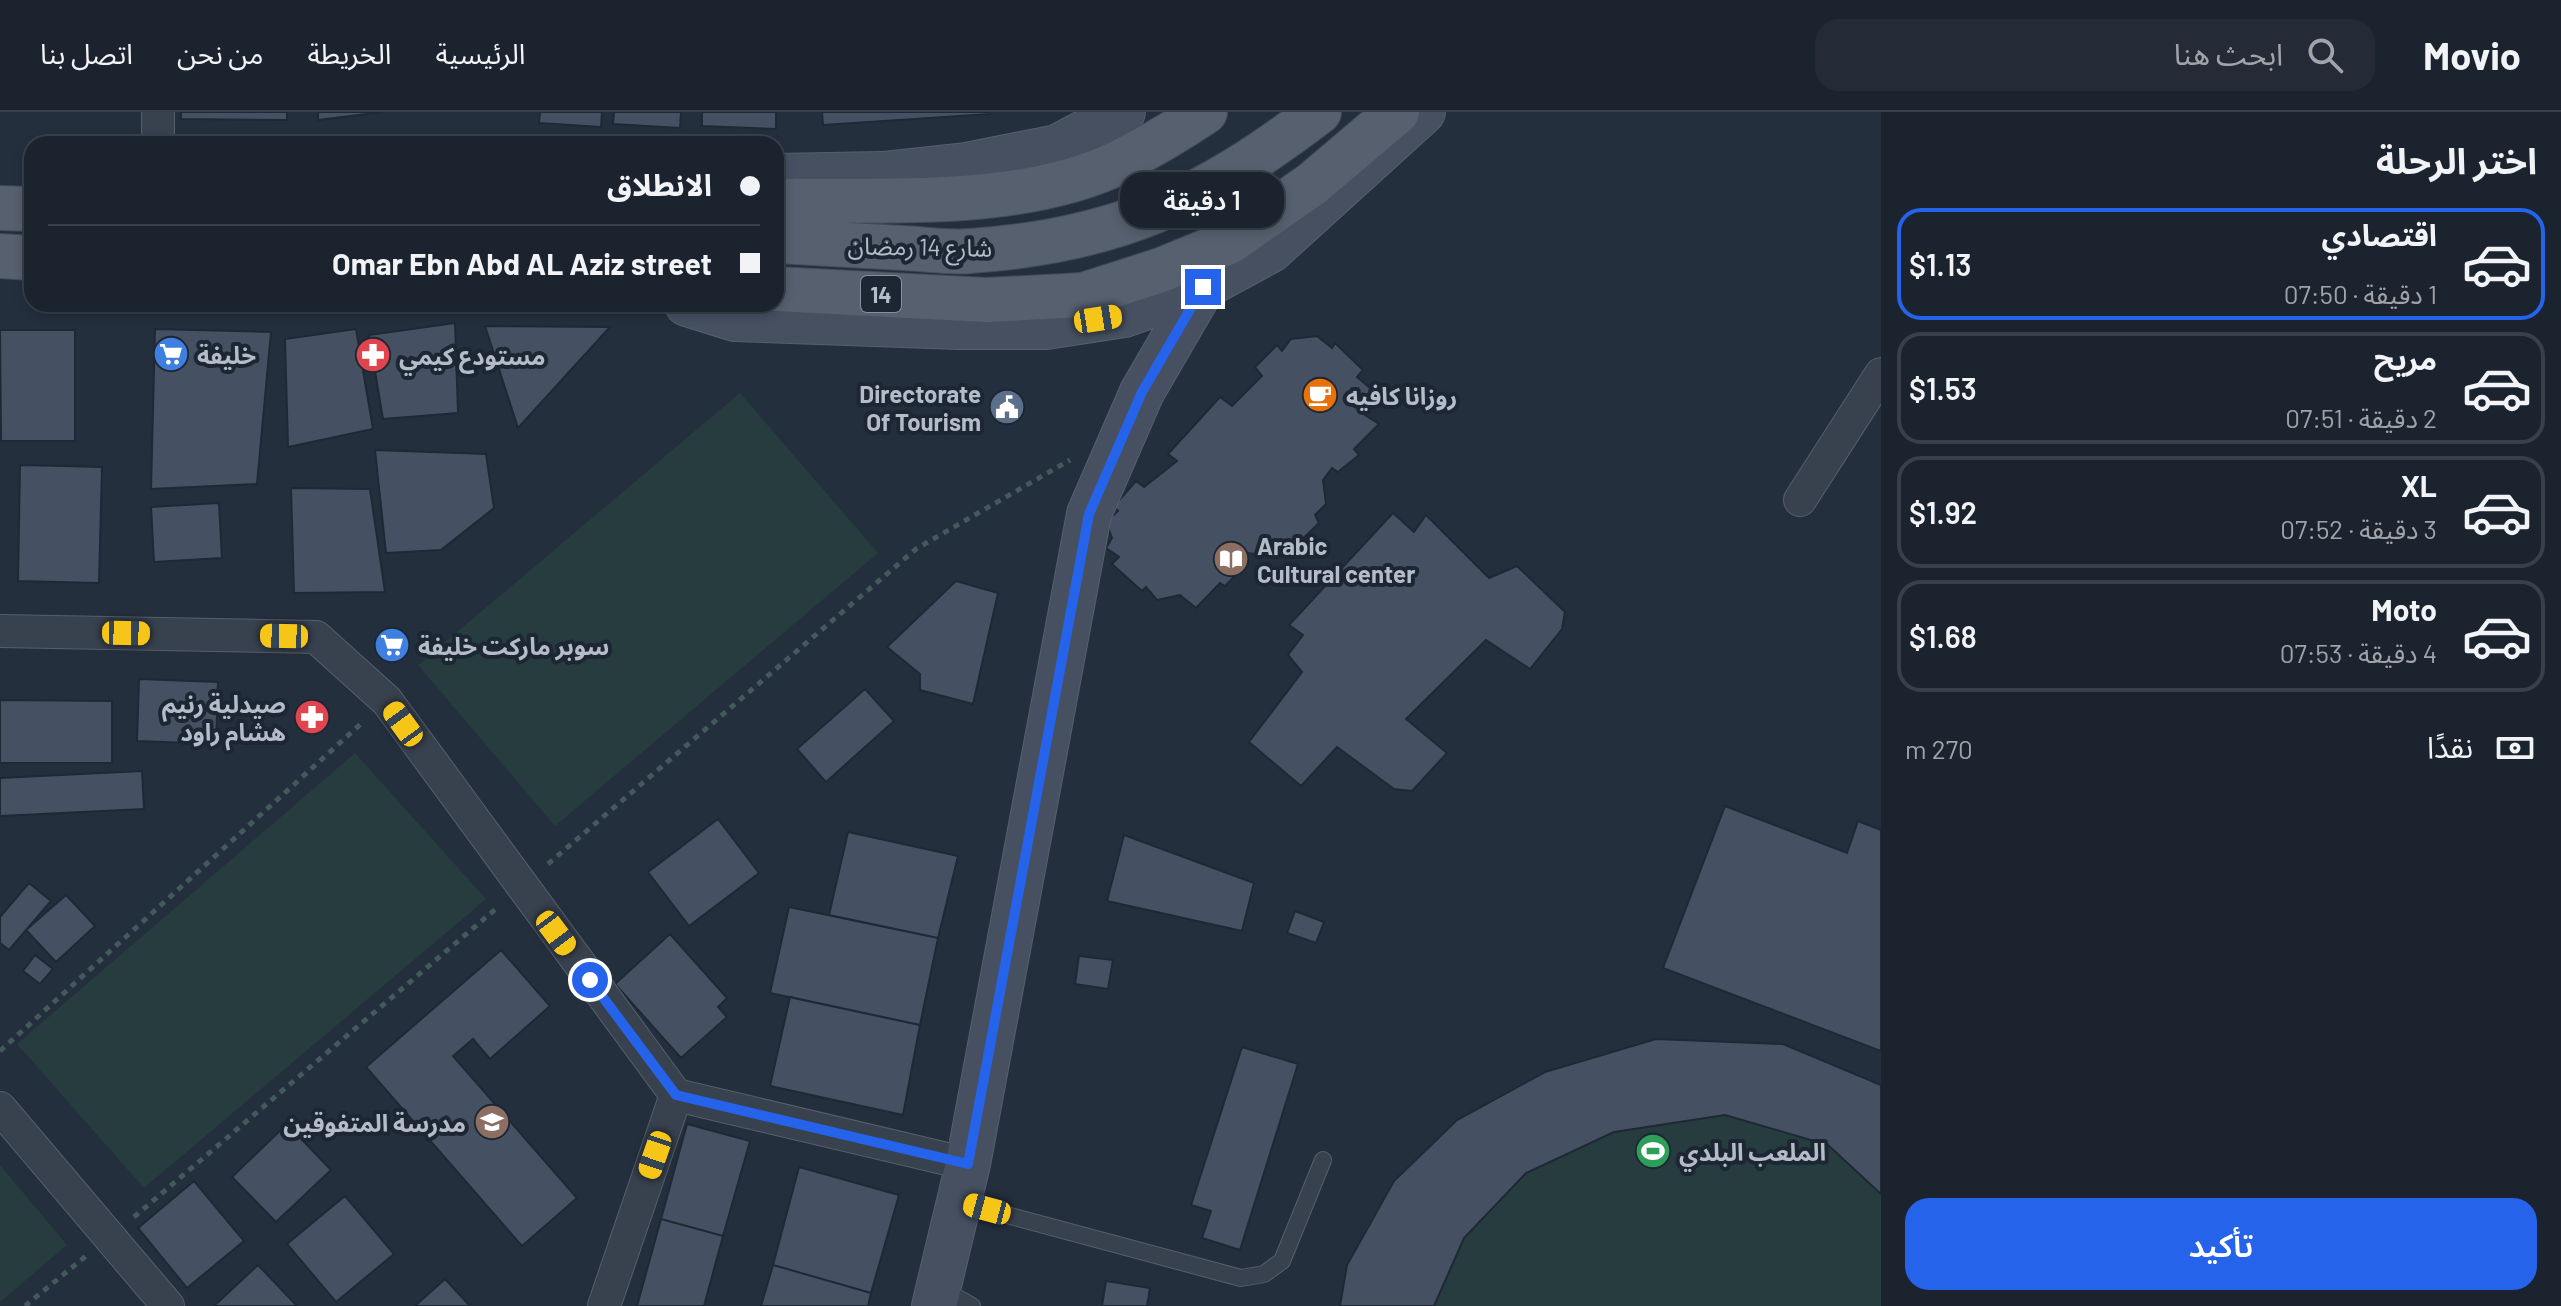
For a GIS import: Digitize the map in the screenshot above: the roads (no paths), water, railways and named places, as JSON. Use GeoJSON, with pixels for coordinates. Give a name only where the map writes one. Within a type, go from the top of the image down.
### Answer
{"type":"FeatureCollection","features":[{"type":"Feature","properties":{"kind":"main road"},"geometry":{"type":"LineString","coordinates":[[784,176],[883,174],[966,165],[1057,147],[1123,112]]}},
{"type":"Feature","properties":{"kind":"main road"},"geometry":{"type":"LineString","coordinates":[[784,201],[945,198],[1039,188],[1118,163],[1205,112]]}},
{"type":"Feature","properties":{"kind":"main road","name":"شارع 14 رمضان"},"geometry":{"type":"LineString","coordinates":[[784,241],[968,251],[1077,237],[1140,220],[1194,195],[1273,147],[1319,112]]}},
{"type":"Feature","properties":{"kind":"main road","name":"شارع 14 رمضان"},"geometry":{"type":"LineString","coordinates":[[784,289],[986,300],[1083,295],[1161,270],[1229,242],[1312,184],[1397,112]]}},
{"type":"Feature","properties":{"kind":"main road"},"geometry":{"type":"LineString","coordinates":[[713,312],[735,319],[1046,327],[1124,315],[1203,287],[1271,250],[1423,112]]}},
{"type":"Feature","properties":{"kind":"main road"},"geometry":{"type":"LineString","coordinates":[[0,208],[24,209]]}},
{"type":"Feature","properties":{"kind":"main road"},"geometry":{"type":"LineString","coordinates":[[0,256],[24,258]]}},
{"type":"Feature","properties":{"kind":"main road"},"geometry":{"type":"LineString","coordinates":[[948,1300],[964,1183],[1089,514],[1142,392],[1203,287]]}},
{"type":"Feature","properties":{"kind":"street"},"geometry":{"type":"LineString","coordinates":[[158,112],[158,136]]}},
{"type":"Feature","properties":{"kind":"street"},"geometry":{"type":"LineString","coordinates":[[1800,500],[1881,374]]}},
{"type":"Feature","properties":{"kind":"street"},"geometry":{"type":"LineString","coordinates":[[0,631],[316,637],[387,701],[676,1095],[964,1183]]}},
{"type":"Feature","properties":{"kind":"street"},"geometry":{"type":"LineString","coordinates":[[604,1306],[676,1095]]}},
{"type":"Feature","properties":{"kind":"street"},"geometry":{"type":"LineString","coordinates":[[0,1108],[168,1306]]}},
{"type":"Feature","properties":{"kind":"lane"},"geometry":{"type":"LineString","coordinates":[[964,1183],[1241,1278],[1264,1274],[1282,1261],[1323,1160]]}},
{"type":"Feature","properties":{"kind":"place","name":"خليفة"},"geometry":{"type":"Point","coordinates":[171,354]}},
{"type":"Feature","properties":{"kind":"place","name":"مستودع كيمي"},"geometry":{"type":"Point","coordinates":[373,355]}},
{"type":"Feature","properties":{"kind":"place","name":"روزانا كافيه"},"geometry":{"type":"Point","coordinates":[1320,395]}},
{"type":"Feature","properties":{"kind":"place","name":"Directorate Of Tourism"},"geometry":{"type":"Point","coordinates":[1007,407]}},
{"type":"Feature","properties":{"kind":"place","name":"Arabic Cultural center"},"geometry":{"type":"Point","coordinates":[1231,559]}},
{"type":"Feature","properties":{"kind":"place","name":"سوبر ماركت خليفة"},"geometry":{"type":"Point","coordinates":[392,645]}},
{"type":"Feature","properties":{"kind":"place","name":"صيدلية رنيم هشام راود"},"geometry":{"type":"Point","coordinates":[312,717]}},
{"type":"Feature","properties":{"kind":"place","name":"مدرسة المتفوقين"},"geometry":{"type":"Point","coordinates":[492,1122]}},
{"type":"Feature","properties":{"kind":"place","name":"الملعب البلدي"},"geometry":{"type":"Point","coordinates":[1653,1151]}}]}
